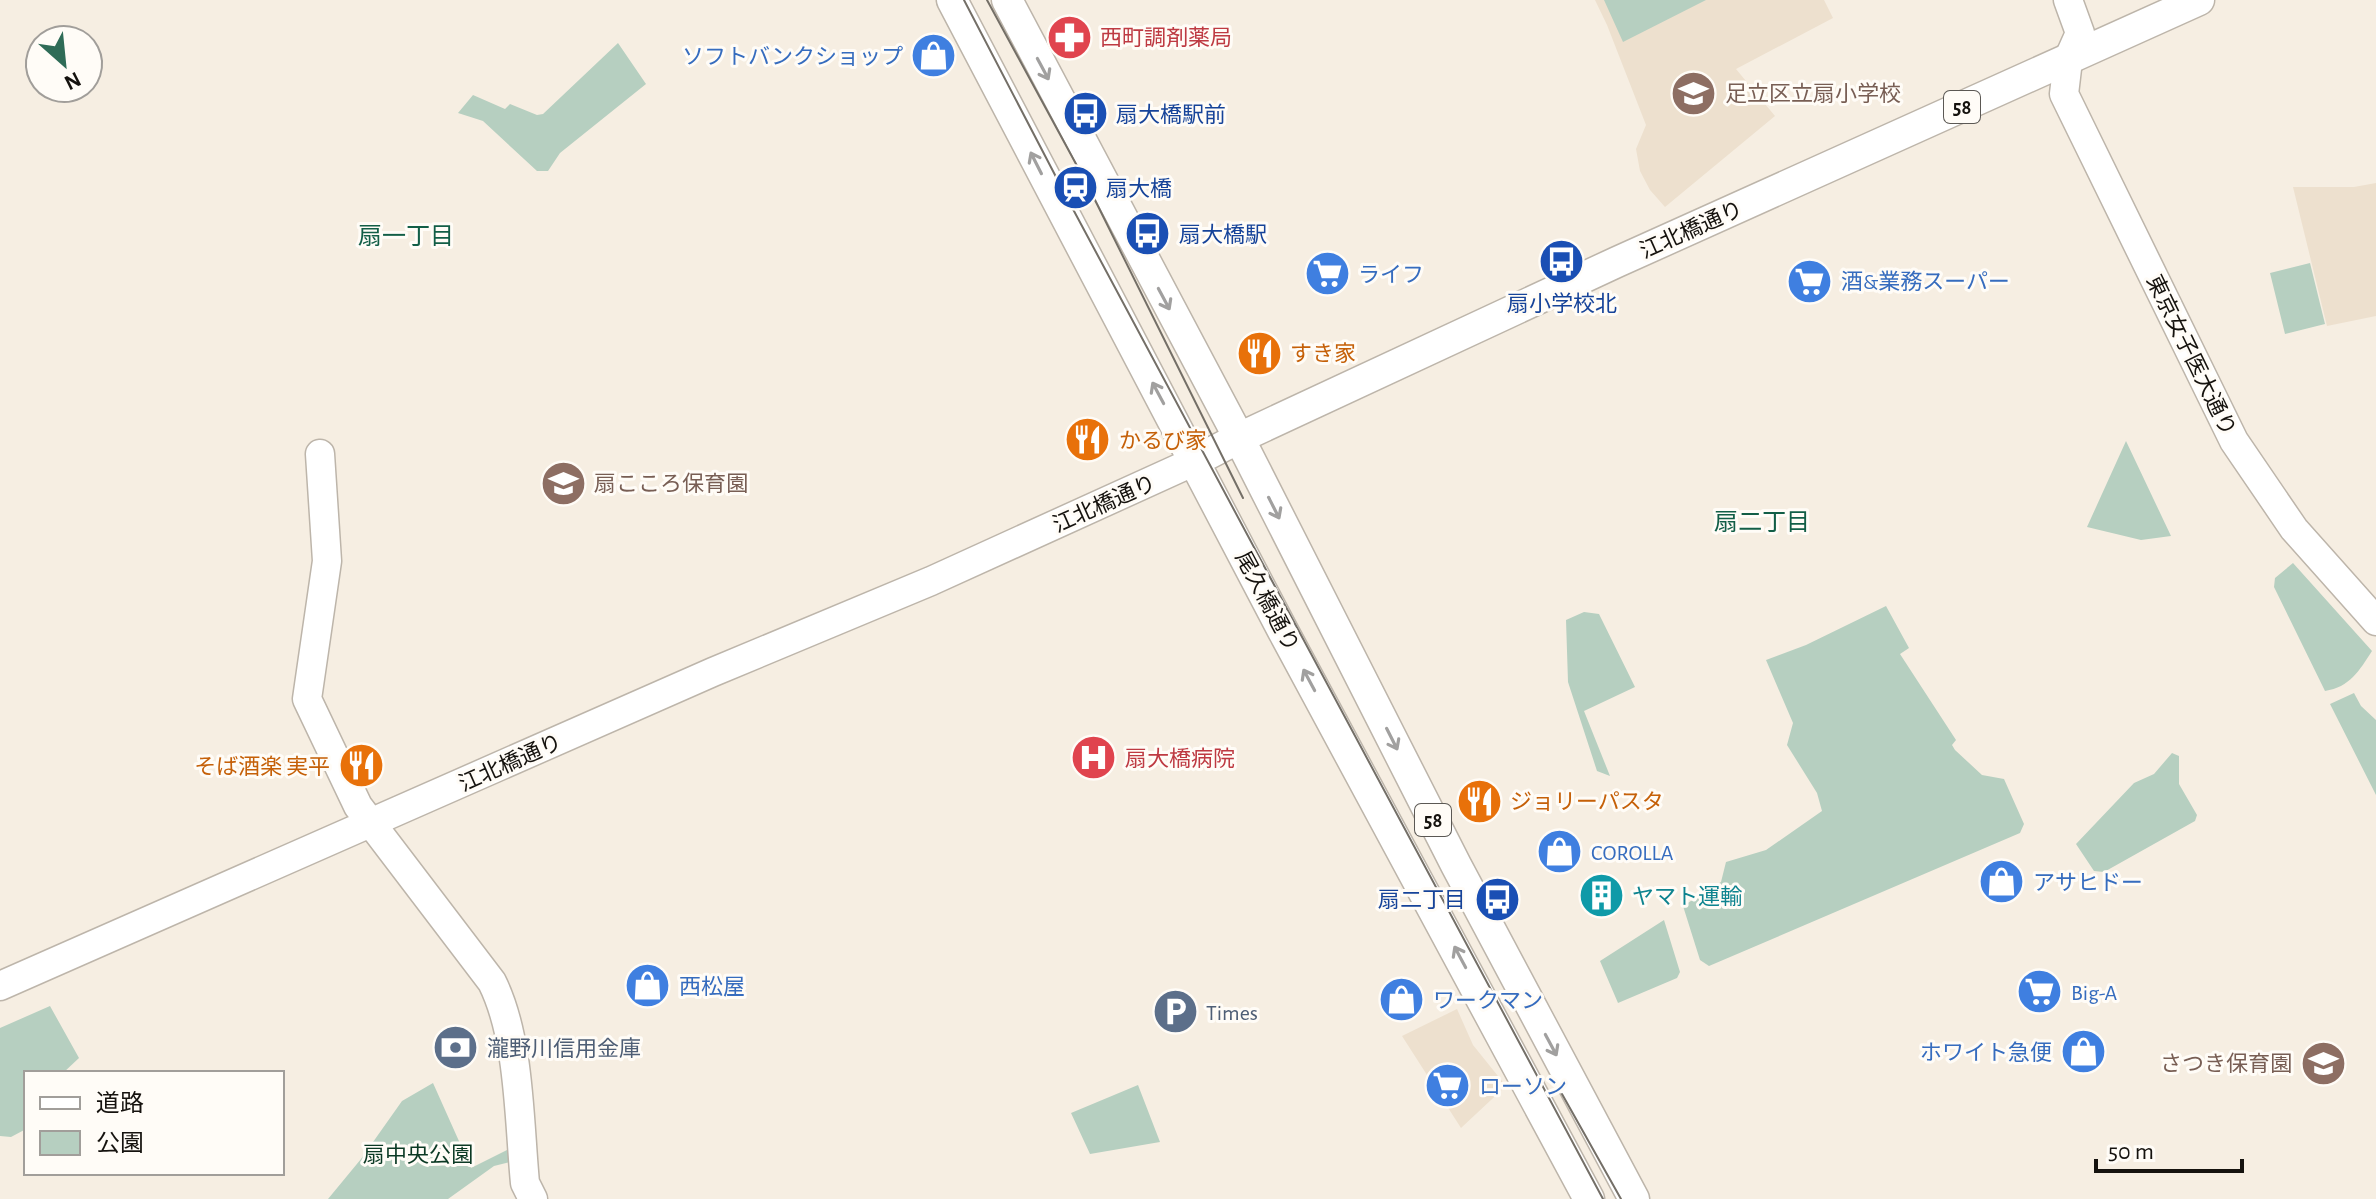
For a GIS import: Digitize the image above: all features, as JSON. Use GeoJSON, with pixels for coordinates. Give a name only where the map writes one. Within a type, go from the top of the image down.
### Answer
{"type":"FeatureCollection","features":[{"type":"Feature","properties":{"kind":"main road","name":"尾久橋通り"},"geometry":{"type":"LineString","coordinates":[[952,0],[1313,687],[1589,1199]]}},
{"type":"Feature","properties":{"kind":"main road","name":"58"},"geometry":{"type":"LineString","coordinates":[[1007,0],[1239,438],[1456,865],[1634,1199]]}},
{"type":"Feature","properties":{"kind":"main road","name":"江北橋通り"},"geometry":{"type":"LineString","coordinates":[[1195,461],[1617,262],[2199,0]]}},
{"type":"Feature","properties":{"kind":"street","name":"東京女子医大通り"},"geometry":{"type":"LineString","coordinates":[[2068,0],[2080,33],[2068,60],[2064,94],[2234,441],[2294,529],[2376,621]]}},
{"type":"Feature","properties":{"kind":"street"},"geometry":{"type":"LineString","coordinates":[[320,454],[327,561],[307,699],[350,791],[370,824],[492,982],[497,993],[514,1057],[525,1183],[533,1199]]}},
{"type":"Feature","properties":{"kind":"street","name":"江北橋通り"},"geometry":{"type":"LineString","coordinates":[[0,986],[713,672],[931,581],[1195,461]]}},
{"type":"Feature","properties":{"kind":"shaded area","name":"足立区立扇小学校"},"geometry":{"type":"Polygon","coordinates":[[[1595,0],[1824,0],[1833,18],[1736,69],[1775,116],[1665,207],[1650,190],[1640,171],[1636,149],[1646,125],[1595,0]]]}},
{"type":"Feature","properties":{"kind":"shaded area"},"geometry":{"type":"Polygon","coordinates":[[[2376,183],[2376,316],[2327,326],[2293,187],[2354,187],[2376,183]]]}},
{"type":"Feature","properties":{"kind":"shaded area"},"geometry":{"type":"Polygon","coordinates":[[[1457,1009],[1473,1045],[1506,1086],[1461,1128],[1402,1036],[1457,1009]]]}},
{"type":"Feature","properties":{"kind":"green space"},"geometry":{"type":"Polygon","coordinates":[[[1604,0],[1706,0],[1623,42],[1604,0]]]}},
{"type":"Feature","properties":{"kind":"green space"},"geometry":{"type":"Polygon","coordinates":[[[618,43],[646,84],[560,153],[548,171],[537,171],[483,121],[458,113],[473,95],[505,109],[510,104],[537,115],[543,114],[618,43]]]}},
{"type":"Feature","properties":{"kind":"green space"},"geometry":{"type":"Polygon","coordinates":[[[2310,263],[2325,324],[2285,334],[2270,273],[2310,263]]]}},
{"type":"Feature","properties":{"kind":"green space"},"geometry":{"type":"Polygon","coordinates":[[[2126,441],[2171,536],[2141,540],[2087,527],[2126,441]]]}},
{"type":"Feature","properties":{"kind":"green space"},"geometry":{"type":"Polygon","coordinates":[[[2293,563],[2372,651],[2353,677],[2334,689],[2325,691],[2274,587],[2275,578],[2293,563]]]}},
{"type":"Feature","properties":{"kind":"green space"},"geometry":{"type":"Polygon","coordinates":[[[1886,606],[1909,648],[1900,654],[1956,740],[1952,745],[1982,775],[2004,779],[2024,824],[2020,833],[1709,966],[1700,960],[1683,906],[1721,882],[1726,862],[1766,850],[1822,811],[1817,793],[1787,745],[1793,723],[1766,660],[1806,645],[1886,606]]]}},
{"type":"Feature","properties":{"kind":"green space"},"geometry":{"type":"Polygon","coordinates":[[[1584,612],[1599,614],[1635,687],[1584,711],[1610,776],[1597,771],[1568,682],[1566,620],[1584,612]]]}},
{"type":"Feature","properties":{"kind":"green space"},"geometry":{"type":"Polygon","coordinates":[[[2354,693],[2361,706],[2376,720],[2376,795],[2330,704],[2354,693]]]}},
{"type":"Feature","properties":{"kind":"green space"},"geometry":{"type":"Polygon","coordinates":[[[2172,753],[2179,756],[2179,784],[2197,815],[2195,821],[2104,872],[2094,871],[2076,844],[2134,783],[2154,774],[2172,753]]]}},
{"type":"Feature","properties":{"kind":"green space"},"geometry":{"type":"Polygon","coordinates":[[[1664,920],[1680,972],[1677,978],[1618,1003],[1600,961],[1664,920]]]}},
{"type":"Feature","properties":{"kind":"green space"},"geometry":{"type":"Polygon","coordinates":[[[50,1006],[79,1058],[65,1071],[24,1071],[24,1130],[11,1137],[0,1136],[0,1028],[50,1006]]]}},
{"type":"Feature","properties":{"kind":"green space","name":"扇中央公園"},"geometry":{"type":"Polygon","coordinates":[[[433,1083],[471,1168],[509,1149],[510,1162],[494,1166],[448,1199],[328,1199],[402,1101],[433,1083]]]}},
{"type":"Feature","properties":{"kind":"green space"},"geometry":{"type":"Polygon","coordinates":[[[1138,1085],[1160,1142],[1090,1154],[1071,1113],[1138,1085]]]}},
{"type":"Feature","properties":{"kind":"tram line"},"geometry":{"type":"LineString","coordinates":[[964,0],[1603,1199]]}},
{"type":"Feature","properties":{"kind":"tram line"},"geometry":{"type":"LineString","coordinates":[[987,0],[1088,186],[1243,498]]}},
{"type":"Feature","properties":{"kind":"tram line"},"geometry":{"type":"LineString","coordinates":[[1562,1094],[1621,1199]]}},
{"type":"Feature","properties":{"kind":"place","name":"西町調剤薬局"},"geometry":{"type":"Point","coordinates":[1069,37]}},
{"type":"Feature","properties":{"kind":"place","name":"ソフトバンクショップ"},"geometry":{"type":"Point","coordinates":[934,56]}},
{"type":"Feature","properties":{"kind":"place","name":"足立区立扇小学校"},"geometry":{"type":"Point","coordinates":[1694,93]}},
{"type":"Feature","properties":{"kind":"place","name":"扇大橋駅前"},"geometry":{"type":"Point","coordinates":[1085,114]}},
{"type":"Feature","properties":{"kind":"place","name":"扇大橋"},"geometry":{"type":"Point","coordinates":[1075,188]}},
{"type":"Feature","properties":{"kind":"place","name":"扇大橋駅"},"geometry":{"type":"Point","coordinates":[1148,234]}},
{"type":"Feature","properties":{"kind":"place","name":"扇小学校北"},"geometry":{"type":"Point","coordinates":[1562,262]}},
{"type":"Feature","properties":{"kind":"place","name":"ライフ"},"geometry":{"type":"Point","coordinates":[1327,274]}},
{"type":"Feature","properties":{"kind":"place","name":"酒&業務スーパー"},"geometry":{"type":"Point","coordinates":[1810,281]}},
{"type":"Feature","properties":{"kind":"place","name":"すき家"},"geometry":{"type":"Point","coordinates":[1259,353]}},
{"type":"Feature","properties":{"kind":"place","name":"かるび家"},"geometry":{"type":"Point","coordinates":[1088,440]}},
{"type":"Feature","properties":{"kind":"place","name":"扇こころ保育園"},"geometry":{"type":"Point","coordinates":[563,483]}},
{"type":"Feature","properties":{"kind":"place","name":"扇大橋病院"},"geometry":{"type":"Point","coordinates":[1094,758]}},
{"type":"Feature","properties":{"kind":"place","name":"そば酒楽 実平"},"geometry":{"type":"Point","coordinates":[361,766]}},
{"type":"Feature","properties":{"kind":"place","name":"ジョリーパスタ"},"geometry":{"type":"Point","coordinates":[1479,801]}},
{"type":"Feature","properties":{"kind":"place","name":"COROLLA"},"geometry":{"type":"Point","coordinates":[1560,852]}},
{"type":"Feature","properties":{"kind":"place","name":"アサヒドー"},"geometry":{"type":"Point","coordinates":[2002,882]}},
{"type":"Feature","properties":{"kind":"place","name":"ヤマト運輸"},"geometry":{"type":"Point","coordinates":[1601,896]}},
{"type":"Feature","properties":{"kind":"place","name":"扇二丁目"},"geometry":{"type":"Point","coordinates":[1497,899]}},
{"type":"Feature","properties":{"kind":"place","name":"西松屋"},"geometry":{"type":"Point","coordinates":[648,986]}},
{"type":"Feature","properties":{"kind":"place","name":"Big-A"},"geometry":{"type":"Point","coordinates":[2040,992]}},
{"type":"Feature","properties":{"kind":"place","name":"ワークマン"},"geometry":{"type":"Point","coordinates":[1402,1000]}},
{"type":"Feature","properties":{"kind":"place","name":"Times"},"geometry":{"type":"Point","coordinates":[1175,1012]}},
{"type":"Feature","properties":{"kind":"place","name":"瀧野川信用金庫"},"geometry":{"type":"Point","coordinates":[456,1048]}},
{"type":"Feature","properties":{"kind":"place","name":"ホワイト急便"},"geometry":{"type":"Point","coordinates":[2083,1052]}},
{"type":"Feature","properties":{"kind":"place","name":"さつき保育園"},"geometry":{"type":"Point","coordinates":[2323,1063]}},
{"type":"Feature","properties":{"kind":"place","name":"ローソン"},"geometry":{"type":"Point","coordinates":[1448,1086]}},
{"type":"Feature","properties":{"kind":"district","name":"扇一丁目"},"geometry":{"type":"Point","coordinates":[406,236]}},
{"type":"Feature","properties":{"kind":"district","name":"扇二丁目"},"geometry":{"type":"Point","coordinates":[1762,522]}}]}
